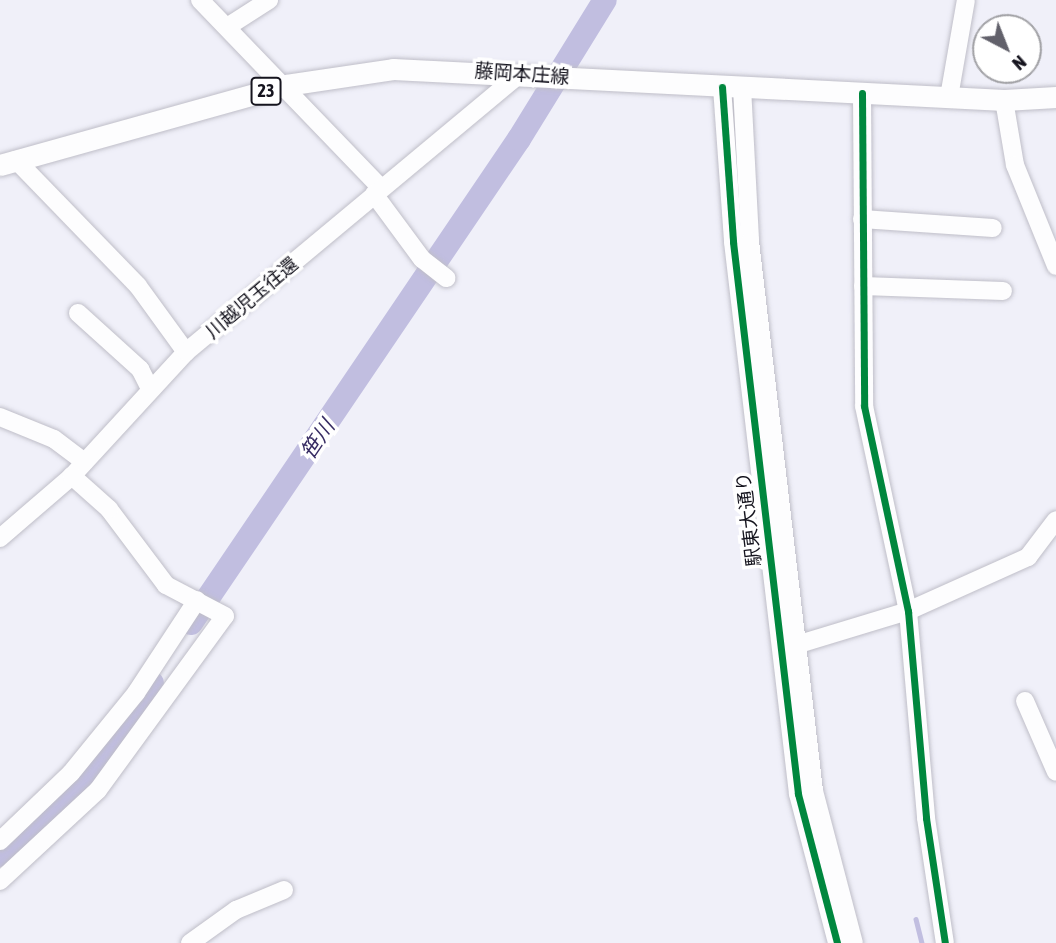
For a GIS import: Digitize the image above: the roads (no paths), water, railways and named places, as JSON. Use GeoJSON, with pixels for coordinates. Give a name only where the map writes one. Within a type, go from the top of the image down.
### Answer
{"type":"FeatureCollection","features":[{"type":"Feature","properties":{"kind":"main road","name":"藤岡本庄線"},"geometry":{"type":"LineString","coordinates":[[8,163],[286,85],[393,69],[1004,100],[1056,97]]}},
{"type":"Feature","properties":{"kind":"street"},"geometry":{"type":"LineString","coordinates":[[200,0],[286,85],[377,191],[422,259],[446,278]]}},
{"type":"Feature","properties":{"kind":"street"},"geometry":{"type":"LineString","coordinates":[[227,27],[269,0]]}},
{"type":"Feature","properties":{"kind":"street"},"geometry":{"type":"LineString","coordinates":[[949,97],[966,0]]}},
{"type":"Feature","properties":{"kind":"street","name":"川越児玉往還"},"geometry":{"type":"LineString","coordinates":[[0,538],[72,476],[186,352],[377,191],[530,74]]}},
{"type":"Feature","properties":{"kind":"street","name":"駅東大通り"},"geometry":{"type":"LineString","coordinates":[[732,87],[814,791],[854,943]]}},
{"type":"Feature","properties":{"kind":"street","name":"駅東大通り"},"geometry":{"type":"LineString","coordinates":[[732,87],[733,242],[798,794],[837,943]]}},
{"type":"Feature","properties":{"kind":"street"},"geometry":{"type":"LineString","coordinates":[[862,93],[864,406],[908,611],[926,818],[945,943]]}},
{"type":"Feature","properties":{"kind":"street"},"geometry":{"type":"LineString","coordinates":[[1004,100],[1015,165],[1056,266]]}},
{"type":"Feature","properties":{"kind":"street"},"geometry":{"type":"LineString","coordinates":[[8,163],[132,279],[186,352]]}},
{"type":"Feature","properties":{"kind":"street"},"geometry":{"type":"LineString","coordinates":[[862,219],[993,228]]}},
{"type":"Feature","properties":{"kind":"street"},"geometry":{"type":"LineString","coordinates":[[863,286],[1003,291]]}},
{"type":"Feature","properties":{"kind":"street"},"geometry":{"type":"LineString","coordinates":[[78,313],[140,369],[150,389]]}},
{"type":"Feature","properties":{"kind":"street"},"geometry":{"type":"LineString","coordinates":[[0,417],[54,439],[85,462]]}},
{"type":"Feature","properties":{"kind":"street"},"geometry":{"type":"LineString","coordinates":[[0,881],[99,790],[225,616],[166,585],[109,509],[72,476]]}},
{"type":"Feature","properties":{"kind":"street"},"geometry":{"type":"LineString","coordinates":[[796,645],[908,611],[1028,557],[1056,520]]}},
{"type":"Feature","properties":{"kind":"street"},"geometry":{"type":"LineString","coordinates":[[0,841],[72,773],[136,693],[197,600]]}},
{"type":"Feature","properties":{"kind":"street"},"geometry":{"type":"LineString","coordinates":[[1025,701],[1056,772]]}},
{"type":"Feature","properties":{"kind":"street"},"geometry":{"type":"LineString","coordinates":[[190,943],[236,910],[284,890]]}},
{"type":"Feature","properties":{"kind":"waterway","name":"笹川"},"geometry":{"type":"LineString","coordinates":[[191,623],[519,139],[605,0]]}},
{"type":"Feature","properties":{"kind":"waterway","name":"笹川"},"geometry":{"type":"LineString","coordinates":[[0,855],[72,792],[152,683]]}},
{"type":"Feature","properties":{"kind":"waterway"},"geometry":{"type":"LineString","coordinates":[[916,919],[922,943]]}}]}
